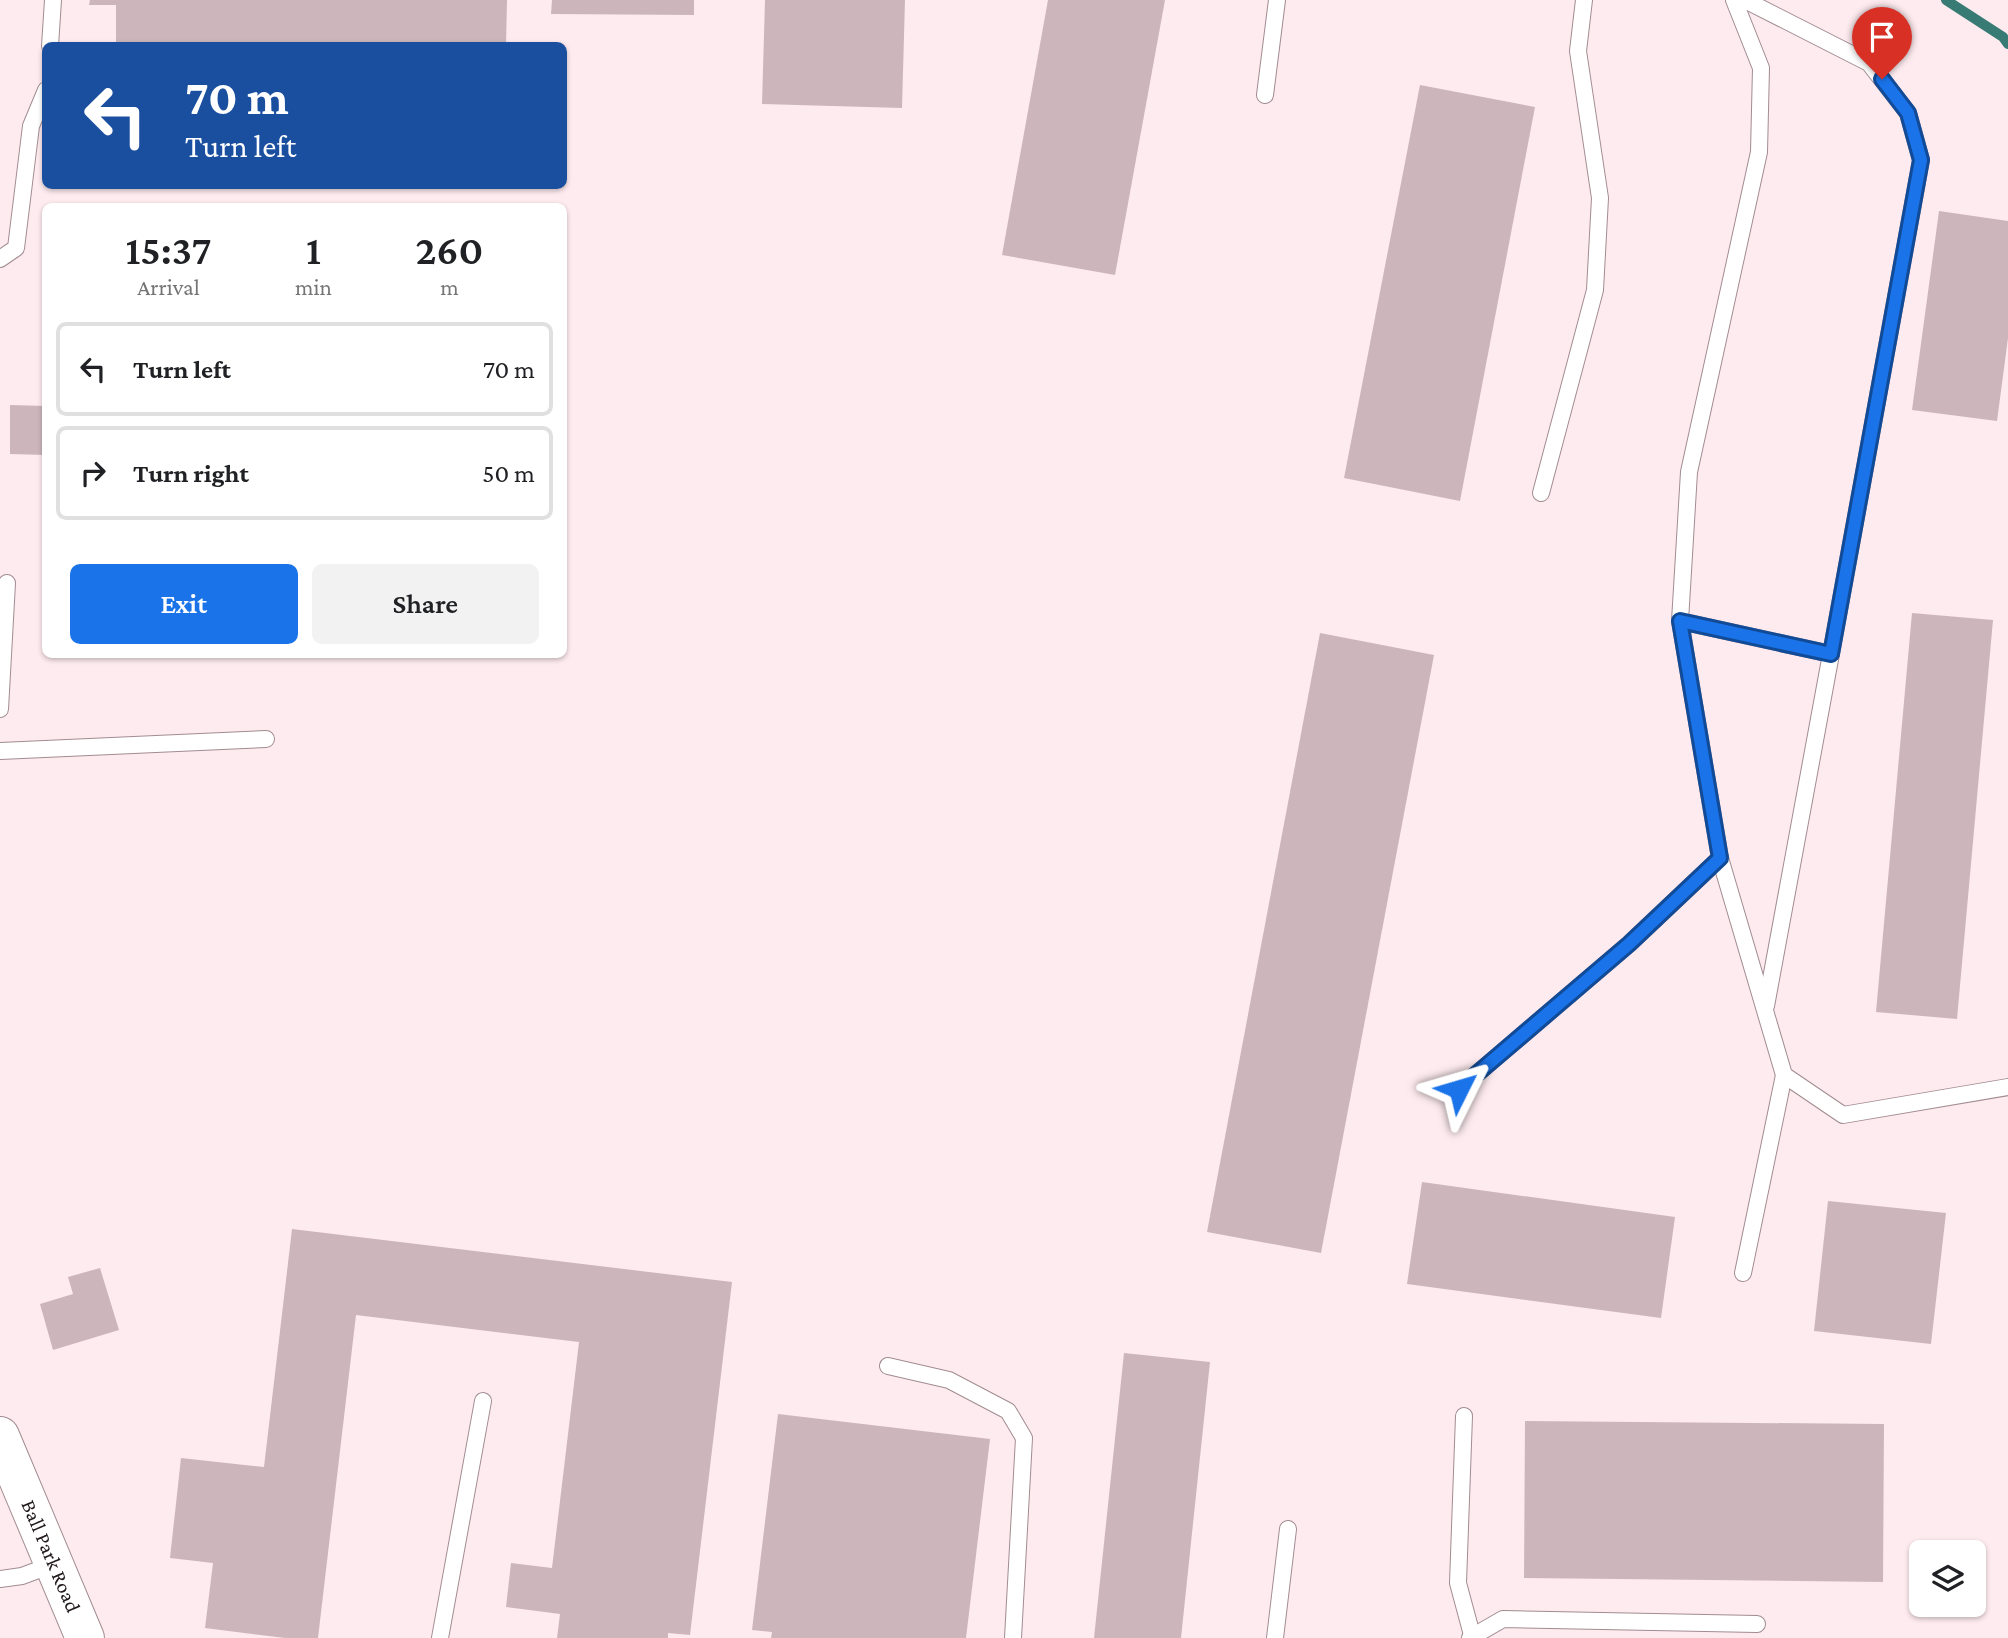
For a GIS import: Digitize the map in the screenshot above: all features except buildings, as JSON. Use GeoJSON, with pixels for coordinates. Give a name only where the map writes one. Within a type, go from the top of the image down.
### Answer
{"type":"FeatureCollection","features":[{"type":"Feature","properties":{"kind":"street","name":"Ball Park Road"},"geometry":{"type":"LineString","coordinates":[[0,1436],[85,1638]]}},
{"type":"Feature","properties":{"kind":"lane"},"geometry":{"type":"LineString","coordinates":[[50,42],[53,0]]}},
{"type":"Feature","properties":{"kind":"lane"},"geometry":{"type":"LineString","coordinates":[[1265,95],[1278,0]]}},
{"type":"Feature","properties":{"kind":"lane"},"geometry":{"type":"LineString","coordinates":[[1541,493],[1595,290],[1600,198],[1578,51],[1584,0]]}},
{"type":"Feature","properties":{"kind":"lane"},"geometry":{"type":"LineString","coordinates":[[1734,0],[1761,68],[1759,152],[1689,472],[1680,621],[1720,858],[1784,1075],[1744,1273]]}},
{"type":"Feature","properties":{"kind":"lane"},"geometry":{"type":"LineString","coordinates":[[1745,0],[1869,63],[1908,113],[1921,160],[1765,1009]]}},
{"type":"Feature","properties":{"kind":"lane"},"geometry":{"type":"LineString","coordinates":[[0,259],[16,248],[31,126],[42,100]]}},
{"type":"Feature","properties":{"kind":"lane"},"geometry":{"type":"LineString","coordinates":[[0,709],[8,583]]}},
{"type":"Feature","properties":{"kind":"lane"},"geometry":{"type":"LineString","coordinates":[[1680,621],[1831,654]]}},
{"type":"Feature","properties":{"kind":"lane"},"geometry":{"type":"LineString","coordinates":[[0,751],[266,739]]}},
{"type":"Feature","properties":{"kind":"lane"},"geometry":{"type":"LineString","coordinates":[[1459,1089],[1629,944],[1720,858]]}},
{"type":"Feature","properties":{"kind":"lane"},"geometry":{"type":"LineString","coordinates":[[1784,1075],[1843,1115],[2008,1087]]}},
{"type":"Feature","properties":{"kind":"lane"},"geometry":{"type":"LineString","coordinates":[[888,1366],[949,1380],[1008,1411],[1024,1438],[1013,1638]]}},
{"type":"Feature","properties":{"kind":"lane"},"geometry":{"type":"LineString","coordinates":[[440,1638],[483,1401]]}},
{"type":"Feature","properties":{"kind":"lane"},"geometry":{"type":"LineString","coordinates":[[1464,1416],[1458,1583],[1471,1636],[1503,1619],[1757,1624]]}},
{"type":"Feature","properties":{"kind":"lane"},"geometry":{"type":"LineString","coordinates":[[1275,1638],[1288,1529]]}},
{"type":"Feature","properties":{"kind":"lane"},"geometry":{"type":"LineString","coordinates":[[0,1579],[22,1576],[54,1563]]}},
{"type":"Feature","properties":{"kind":"waterway"},"geometry":{"type":"LineString","coordinates":[[1946,0],[2003,37],[2008,44]]}},
{"type":"Feature","properties":{"kind":"route"},"geometry":{"type":"LineString","coordinates":[[1459,1089],[1629,944],[1720,858],[1680,621],[1831,654],[1921,160],[1908,113],[1882,79]]}}]}
